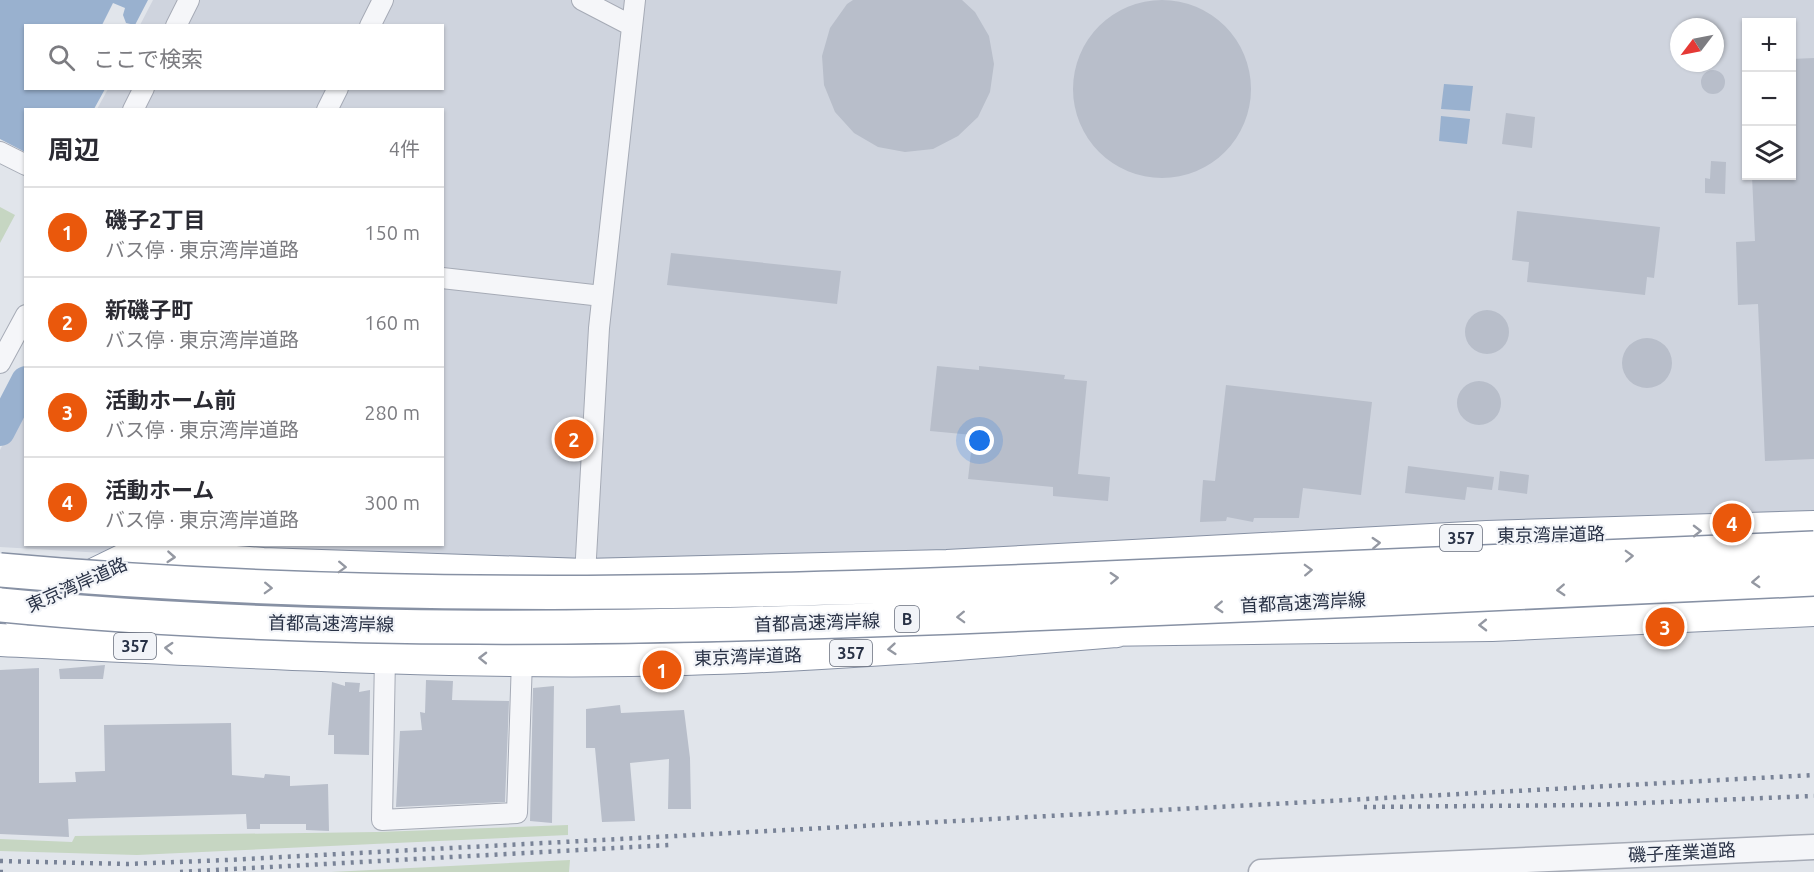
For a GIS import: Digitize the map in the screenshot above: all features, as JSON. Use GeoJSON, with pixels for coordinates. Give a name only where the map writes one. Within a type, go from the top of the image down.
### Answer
{"type":"FeatureCollection","features":[{"type":"Feature","properties":{"kind":"highway","name":"東京湾岸道路"},"geometry":{"type":"LineString","coordinates":[[0,620],[121,552],[263,564],[585,575],[947,566],[1487,537],[1814,527]]}},
{"type":"Feature","properties":{"kind":"highway","name":"首都高速湾岸線"},"geometry":{"type":"LineString","coordinates":[[0,570],[219,586],[422,594],[709,590],[1067,580],[1814,548]]}},
{"type":"Feature","properties":{"kind":"highway","name":"東京湾岸道路"},"geometry":{"type":"LineString","coordinates":[[994,572],[1108,556]]}},
{"type":"Feature","properties":{"kind":"highway","name":"東京湾岸道路"},"geometry":{"type":"LineString","coordinates":[[263,564],[168,590],[160,608],[166,621],[174,626],[217,635],[269,653]]}},
{"type":"Feature","properties":{"kind":"highway","name":"首都高速湾岸線"},"geometry":{"type":"LineString","coordinates":[[0,605],[225,622],[431,627],[747,625],[1172,609],[1814,579]]}},
{"type":"Feature","properties":{"kind":"highway","name":"東京湾岸道路"},"geometry":{"type":"LineString","coordinates":[[1006,626],[1117,631],[1492,625],[1814,610]]}},
{"type":"Feature","properties":{"kind":"highway","name":"東京湾岸道路"},"geometry":{"type":"LineString","coordinates":[[0,640],[385,657],[682,659],[831,654],[1117,631]]}},
{"type":"Feature","properties":{"kind":"street"},"geometry":{"type":"LineString","coordinates":[[177,24],[189,0]]}},
{"type":"Feature","properties":{"kind":"street"},"geometry":{"type":"LineString","coordinates":[[371,24],[383,0]]}},
{"type":"Feature","properties":{"kind":"street"},"geometry":{"type":"LineString","coordinates":[[582,0],[632,26]]}},
{"type":"Feature","properties":{"kind":"street"},"geometry":{"type":"LineString","coordinates":[[585,575],[602,296],[635,0]]}},
{"type":"Feature","properties":{"kind":"street"},"geometry":{"type":"LineString","coordinates":[[134,108],[143,90]]}},
{"type":"Feature","properties":{"kind":"street"},"geometry":{"type":"LineString","coordinates":[[328,108],[337,90]]}},
{"type":"Feature","properties":{"kind":"street"},"geometry":{"type":"LineString","coordinates":[[0,152],[24,164]]}},
{"type":"Feature","properties":{"kind":"street"},"geometry":{"type":"LineString","coordinates":[[444,278],[602,296]]}},
{"type":"Feature","properties":{"kind":"street"},"geometry":{"type":"LineString","coordinates":[[0,363],[24,319]]}},
{"type":"Feature","properties":{"kind":"street"},"geometry":{"type":"LineString","coordinates":[[385,657],[382,820],[517,813],[522,659]]}},
{"type":"Feature","properties":{"kind":"street","name":"磯子産業道路"},"geometry":{"type":"LineString","coordinates":[[1262,872],[1533,866],[1814,847]]}},
{"type":"Feature","properties":{"kind":"shaded area"},"geometry":{"type":"Polygon","coordinates":[[[153,0],[1814,0],[1814,514],[633,565],[223,560],[0,547],[0,450],[24,403],[24,546],[444,546],[444,108],[98,108],[107,90],[444,90],[444,24],[141,24],[153,0]]]}},
{"type":"Feature","properties":{"kind":"green space"},"geometry":{"type":"Polygon","coordinates":[[[0,207],[15,215],[0,243],[0,207]]]}},
{"type":"Feature","properties":{"kind":"green space"},"geometry":{"type":"Polygon","coordinates":[[[568,825],[568,835],[137,855],[0,851],[0,839],[72,842],[75,836],[377,832],[568,825]]]}},
{"type":"Feature","properties":{"kind":"green space"},"geometry":{"type":"Polygon","coordinates":[[[570,860],[569,872],[331,872],[570,860]]]}},
{"type":"Feature","properties":{"kind":"water"},"geometry":{"type":"Polygon","coordinates":[[[0,0],[148,0],[136,24],[126,23],[123,15],[125,8],[113,3],[102,24],[24,24],[24,90],[104,90],[95,108],[24,108],[24,151],[0,139],[0,0]]]}},
{"type":"Feature","properties":{"kind":"water"},"geometry":{"type":"Polygon","coordinates":[[[1444,84],[1473,86],[1470,111],[1441,109],[1444,84]]]}},
{"type":"Feature","properties":{"kind":"water"},"geometry":{"type":"Polygon","coordinates":[[[1441,116],[1470,119],[1467,144],[1439,141],[1441,116]]]}},
{"type":"Feature","properties":{"kind":"building"},"geometry":{"type":"Polygon","coordinates":[[[853,0],[962,0],[975,12],[989,36],[994,64],[990,92],[978,117],[958,136],[933,149],[905,152],[878,147],[854,133],[835,112],[824,85],[822,56],[830,28],[847,4],[853,0]]]}},
{"type":"Feature","properties":{"kind":"building"},"geometry":{"type":"Polygon","coordinates":[[[1162,0],[1179,1],[1196,6],[1225,26],[1245,55],[1250,72],[1250,106],[1245,123],[1225,152],[1196,172],[1179,177],[1162,178],[1145,177],[1128,172],[1099,152],[1079,123],[1074,106],[1073,89],[1074,72],[1079,55],[1099,26],[1128,6],[1145,1],[1162,0]]]}},
{"type":"Feature","properties":{"kind":"building"},"geometry":{"type":"Polygon","coordinates":[[[1814,58],[1814,459],[1765,461],[1758,304],[1738,305],[1736,242],[1755,241],[1752,180],[1796,180],[1796,59],[1814,58]]]}},
{"type":"Feature","properties":{"kind":"building"},"geometry":{"type":"Polygon","coordinates":[[[1720,72],[1724,77],[1722,91],[1713,94],[1704,91],[1701,82],[1704,73],[1720,72]]]}},
{"type":"Feature","properties":{"kind":"building"},"geometry":{"type":"Polygon","coordinates":[[[1506,113],[1535,117],[1532,148],[1502,144],[1506,113]]]}},
{"type":"Feature","properties":{"kind":"building"},"geometry":{"type":"Polygon","coordinates":[[[1711,161],[1726,162],[1725,194],[1705,193],[1705,178],[1710,179],[1711,161]]]}},
{"type":"Feature","properties":{"kind":"building"},"geometry":{"type":"Polygon","coordinates":[[[1517,211],[1660,227],[1654,278],[1647,277],[1645,295],[1527,282],[1529,262],[1512,260],[1517,211]]]}},
{"type":"Feature","properties":{"kind":"building"},"geometry":{"type":"Polygon","coordinates":[[[671,253],[841,271],[837,304],[667,285],[671,253]]]}},
{"type":"Feature","properties":{"kind":"building"},"geometry":{"type":"Polygon","coordinates":[[[1487,310],[1502,317],[1509,332],[1502,347],[1487,354],[1472,347],[1465,332],[1472,317],[1487,310]]]}},
{"type":"Feature","properties":{"kind":"building"},"geometry":{"type":"Polygon","coordinates":[[[1647,338],[1656,340],[1667,349],[1672,363],[1670,372],[1661,383],[1647,388],[1638,386],[1627,377],[1622,363],[1624,354],[1633,343],[1647,338]]]}},
{"type":"Feature","properties":{"kind":"building"},"geometry":{"type":"Polygon","coordinates":[[[937,366],[979,370],[979,366],[1065,375],[1064,379],[1087,381],[1078,474],[1110,477],[1108,501],[1053,496],[1053,487],[968,479],[973,435],[930,431],[937,366]]]}},
{"type":"Feature","properties":{"kind":"building"},"geometry":{"type":"Polygon","coordinates":[[[1479,381],[1494,388],[1501,403],[1494,418],[1479,425],[1464,418],[1457,403],[1464,388],[1479,381]]]}},
{"type":"Feature","properties":{"kind":"building"},"geometry":{"type":"Polygon","coordinates":[[[1226,385],[1372,402],[1361,495],[1303,488],[1299,518],[1254,518],[1253,522],[1227,517],[1226,521],[1200,522],[1203,480],[1215,481],[1226,385]]]}},
{"type":"Feature","properties":{"kind":"building"},"geometry":{"type":"Polygon","coordinates":[[[1408,466],[1494,477],[1492,490],[1467,487],[1465,500],[1405,493],[1408,466]]]}},
{"type":"Feature","properties":{"kind":"building"},"geometry":{"type":"Polygon","coordinates":[[[1500,471],[1529,475],[1527,494],[1498,490],[1500,471]]]}},
{"type":"Feature","properties":{"kind":"building"},"geometry":{"type":"Polygon","coordinates":[[[105,665],[103,679],[60,679],[59,669],[105,665]]]}},
{"type":"Feature","properties":{"kind":"building"},"geometry":{"type":"Polygon","coordinates":[[[39,668],[39,783],[76,782],[75,772],[105,771],[104,725],[231,723],[232,775],[264,778],[265,774],[290,776],[290,786],[328,784],[329,831],[306,830],[306,824],[260,824],[260,829],[247,829],[246,814],[68,819],[69,837],[0,834],[0,670],[39,668]]]}},
{"type":"Feature","properties":{"kind":"building"},"geometry":{"type":"Polygon","coordinates":[[[426,680],[453,681],[452,700],[509,701],[505,802],[396,807],[400,731],[422,730],[420,712],[425,713],[426,680]]]}},
{"type":"Feature","properties":{"kind":"building"},"geometry":{"type":"Polygon","coordinates":[[[332,682],[345,686],[345,682],[360,683],[359,692],[370,690],[369,755],[334,754],[334,735],[328,735],[332,682]]]}},
{"type":"Feature","properties":{"kind":"building"},"geometry":{"type":"Polygon","coordinates":[[[554,686],[552,823],[530,821],[533,688],[554,686]]]}},
{"type":"Feature","properties":{"kind":"building"},"geometry":{"type":"Polygon","coordinates":[[[620,705],[621,713],[684,710],[690,758],[691,809],[668,809],[669,759],[630,763],[635,821],[602,822],[595,748],[586,748],[586,709],[620,705]]]}},
{"type":"Feature","properties":{"kind":"waterway"},"geometry":{"type":"LineString","coordinates":[[0,431],[24,385]]}},
{"type":"Feature","properties":{"kind":"railway"},"geometry":{"type":"LineString","coordinates":[[0,861],[127,864],[227,860],[1814,775]]}},
{"type":"Feature","properties":{"kind":"railway"},"geometry":{"type":"LineString","coordinates":[[1364,807],[1592,805],[1814,796]]}},
{"type":"Feature","properties":{"kind":"railway"},"geometry":{"type":"LineString","coordinates":[[180,872],[669,845]]}},
{"type":"Feature","properties":{"kind":"railway"},"geometry":{"type":"LineString","coordinates":[[0,872],[7,872]]}},
{"type":"Feature","properties":{"kind":"place","name":"新磯子町"},"geometry":{"type":"Point","coordinates":[574,439]}},
{"type":"Feature","properties":{"kind":"place","name":"活動ホーム"},"geometry":{"type":"Point","coordinates":[1732,523]}},
{"type":"Feature","properties":{"kind":"place","name":"活動ホーム前"},"geometry":{"type":"Point","coordinates":[1665,627]}},
{"type":"Feature","properties":{"kind":"place","name":"磯子2丁目"},"geometry":{"type":"Point","coordinates":[662,670]}}]}
